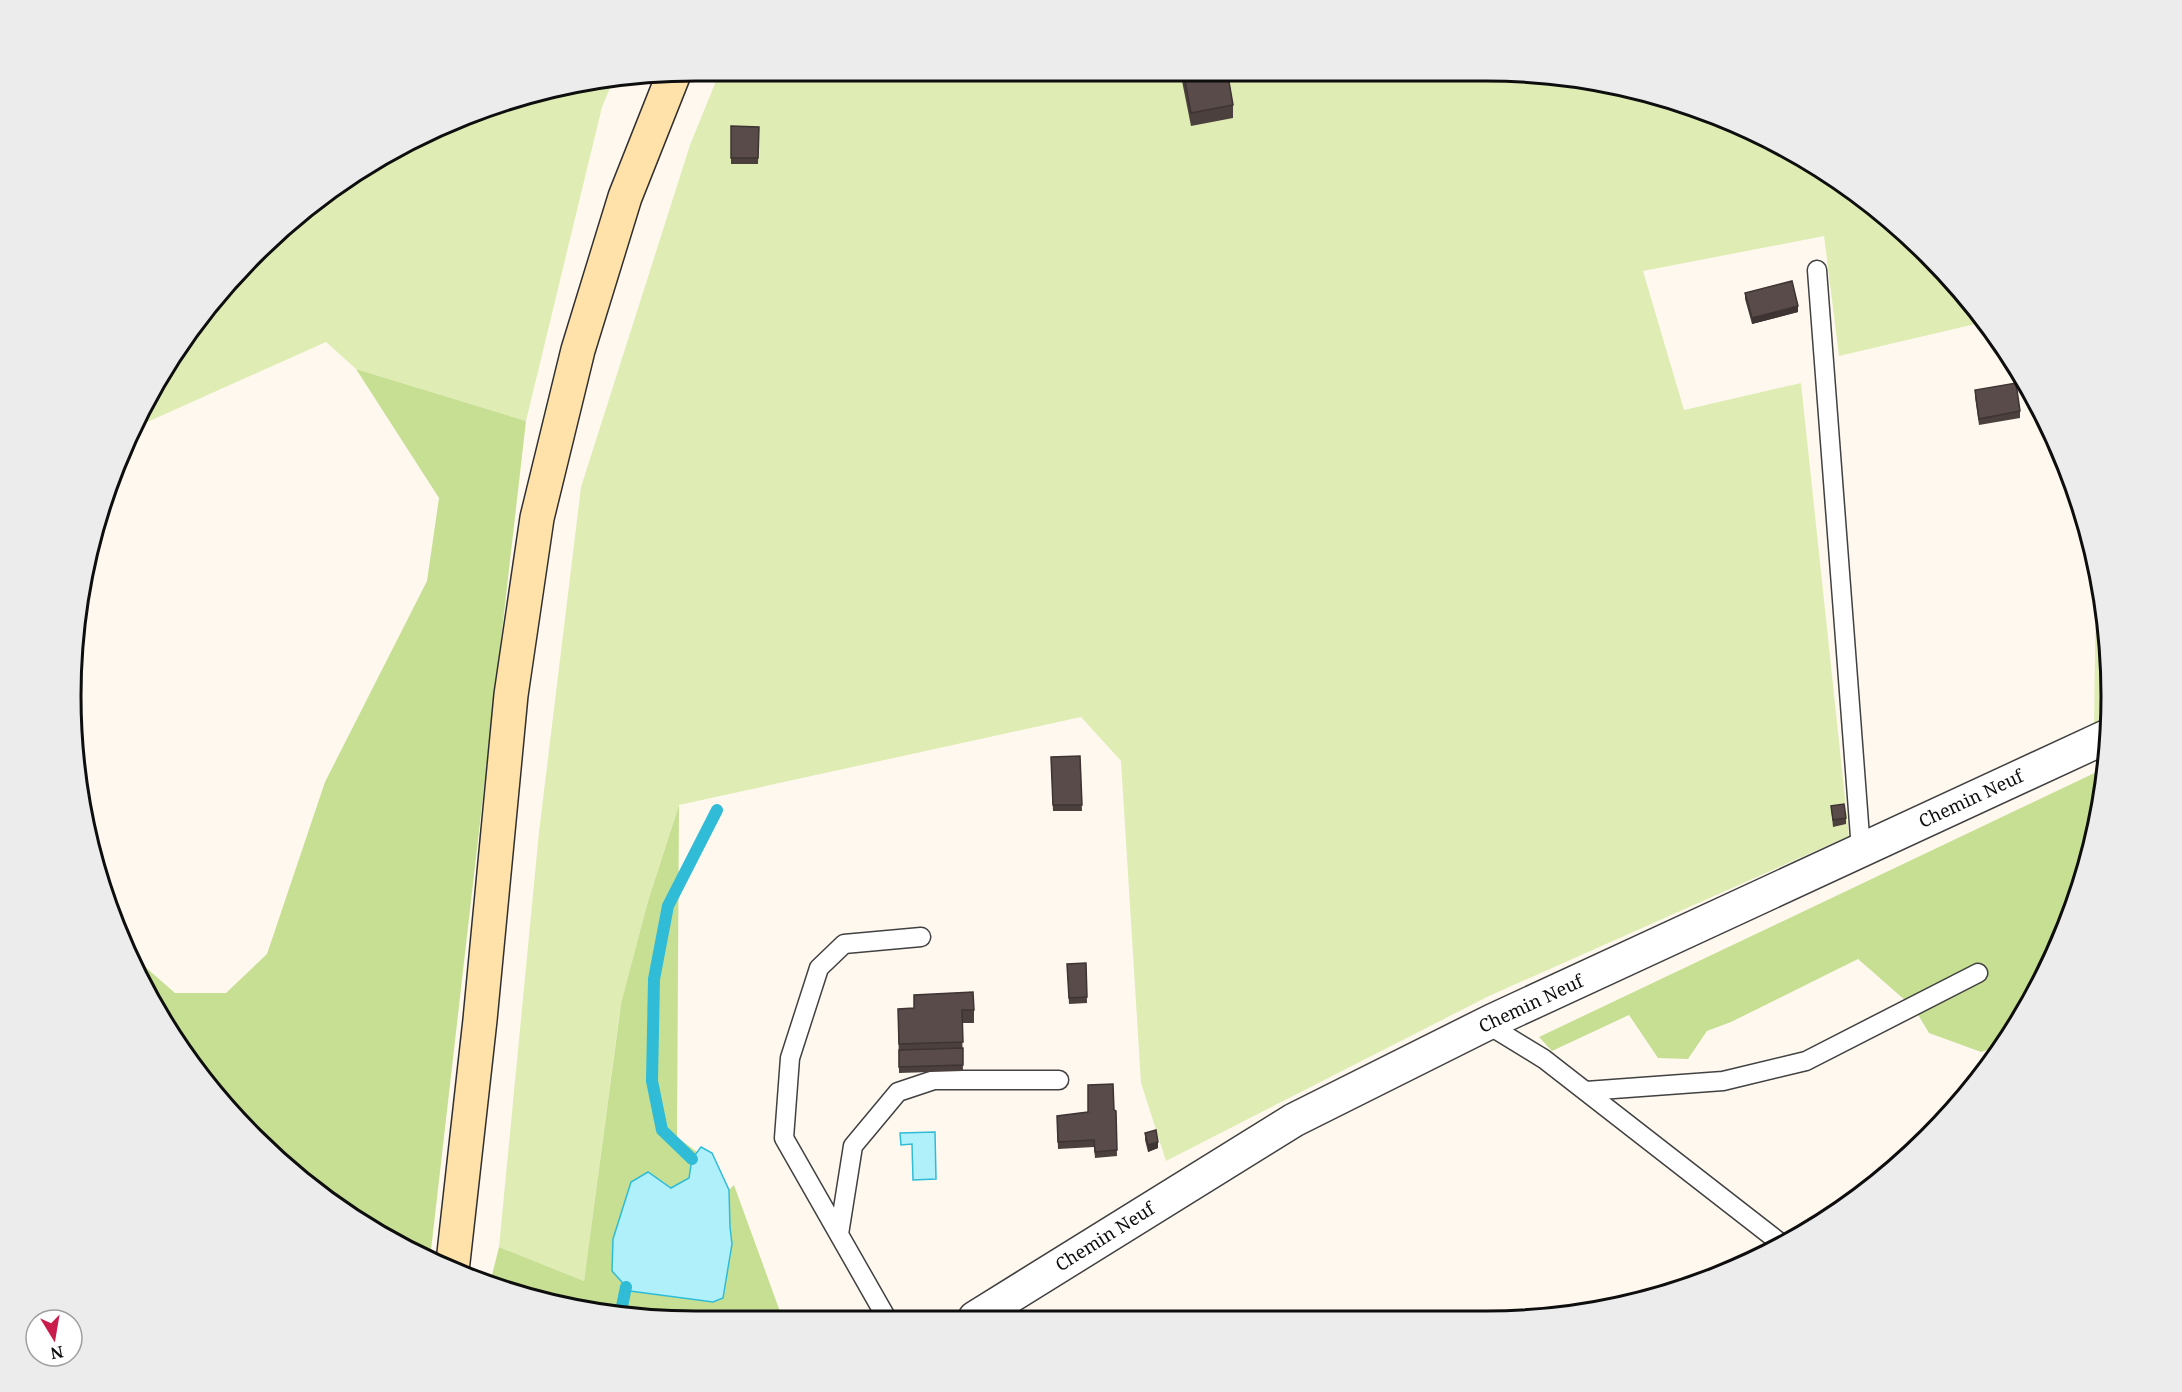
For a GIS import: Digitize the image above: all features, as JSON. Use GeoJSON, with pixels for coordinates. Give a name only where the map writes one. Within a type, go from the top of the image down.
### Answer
{"type":"FeatureCollection","features":[{"type":"Feature","properties":{"kind":"main road"},"geometry":{"type":"LineString","coordinates":[[453,1261],[480,1020],[511,694],[537,518],[578,350],[622,208],[671,82]]}},
{"type":"Feature","properties":{"kind":"main road"},"geometry":{"type":"LineString","coordinates":[[466,1266],[480,1020]]}},
{"type":"Feature","properties":{"kind":"street","name":"Chemin Neuf"},"geometry":{"type":"LineString","coordinates":[[986,1311],[1294,1120],[1487,1024],[2100,740]]}},
{"type":"Feature","properties":{"kind":"lane"},"geometry":{"type":"LineString","coordinates":[[1817,270],[1861,850]]}},
{"type":"Feature","properties":{"kind":"lane"},"geometry":{"type":"LineString","coordinates":[[883,1311],[784,1138],[790,1058],[819,968],[844,944],[921,937]]}},
{"type":"Feature","properties":{"kind":"lane"},"geometry":{"type":"LineString","coordinates":[[1586,1091],[1723,1081],[1806,1061],[1978,973]]}},
{"type":"Feature","properties":{"kind":"lane"},"geometry":{"type":"LineString","coordinates":[[1487,1024],[1544,1059],[1775,1239]]}},
{"type":"Feature","properties":{"kind":"lane"},"geometry":{"type":"LineString","coordinates":[[839,1234],[854,1146],[898,1092],[934,1080],[1059,1080]]}},
{"type":"Feature","properties":{"kind":"green space"},"geometry":{"type":"Polygon","coordinates":[[[716,81],[1486,81],[1566,86],[1645,102],[1721,128],[1794,163],[1860,208],[1891,234],[1921,261],[1975,324],[1839,356],[1824,236],[1643,271],[1684,410],[1801,383],[1849,836],[1489,996],[1166,1161],[1141,1083],[1121,761],[1081,717],[679,805],[648,901],[620,1010],[584,1281],[499,1247],[539,832],[581,487],[690,145],[716,81]]]}},
{"type":"Feature","properties":{"kind":"green space"},"geometry":{"type":"Polygon","coordinates":[[[610,87],[602,107],[526,421],[356,369],[326,342],[144,423],[163,388],[208,322],[261,261],[322,208],[388,163],[461,128],[537,102],[610,87]]]}},
{"type":"Feature","properties":{"kind":"green space"},"geometry":{"type":"Polygon","coordinates":[[[356,369],[526,421],[431,1251],[388,1229],[354,1207],[322,1184],[261,1131],[208,1070],[185,1038],[163,1004],[143,965],[175,993],[226,993],[267,954],[325,782],[427,581],[439,498],[356,369]]]}},
{"type":"Feature","properties":{"kind":"green space"},"geometry":{"type":"Polygon","coordinates":[[[2095,613],[2101,696],[2100,723],[2094,726],[2095,613]]]}},
{"type":"Feature","properties":{"kind":"green space"},"geometry":{"type":"Polygon","coordinates":[[[2096,772],[2080,855],[2054,931],[2019,1004],[1989,1049],[1981,1052],[1929,1033],[1914,1008],[1858,959],[1731,1022],[1707,1031],[1688,1059],[1658,1058],[1629,1015],[1552,1051],[1539,1037],[2096,772]]]}},
{"type":"Feature","properties":{"kind":"green space"},"geometry":{"type":"Polygon","coordinates":[[[679,805],[677,1137],[697,1152],[692,1159],[689,1178],[671,1188],[659,1178],[732,1244],[729,1190],[734,1185],[780,1311],[656,1310],[616,1306],[537,1290],[492,1276],[499,1247],[584,1281],[621,1004],[648,901],[679,805]]]}},
{"type":"Feature","properties":{"kind":"water"},"geometry":{"type":"Polygon","coordinates":[[[935,1132],[936,1179],[913,1180],[912,1144],[901,1145],[900,1133],[935,1132]]]}},
{"type":"Feature","properties":{"kind":"water"},"geometry":{"type":"Polygon","coordinates":[[[701,1147],[712,1153],[729,1190],[732,1244],[723,1298],[713,1302],[630,1291],[612,1271],[613,1239],[631,1182],[648,1172],[671,1188],[689,1178],[692,1159],[701,1147]]]}},
{"type":"Feature","properties":{"kind":"building"},"geometry":{"type":"Polygon","coordinates":[[[1185,81],[1229,81],[1233,105],[1191,113],[1185,81]]]}},
{"type":"Feature","properties":{"kind":"building"},"geometry":{"type":"Polygon","coordinates":[[[731,126],[759,127],[758,158],[731,158],[731,126]]]}},
{"type":"Feature","properties":{"kind":"building"},"geometry":{"type":"Polygon","coordinates":[[[1792,281],[1798,306],[1752,318],[1745,293],[1792,281]]]}},
{"type":"Feature","properties":{"kind":"building"},"geometry":{"type":"Polygon","coordinates":[[[2015,383],[2020,411],[1979,419],[1975,390],[2015,383]]]}},
{"type":"Feature","properties":{"kind":"building"},"geometry":{"type":"Polygon","coordinates":[[[1080,756],[1082,805],[1053,805],[1051,757],[1080,756]]]}},
{"type":"Feature","properties":{"kind":"building"},"geometry":{"type":"Polygon","coordinates":[[[1844,804],[1846,818],[1833,820],[1831,806],[1844,804]]]}},
{"type":"Feature","properties":{"kind":"building"},"geometry":{"type":"Polygon","coordinates":[[[1086,963],[1087,997],[1069,998],[1067,964],[1086,963]]]}},
{"type":"Feature","properties":{"kind":"building"},"geometry":{"type":"Polygon","coordinates":[[[973,992],[974,1010],[962,1010],[963,1042],[899,1044],[898,1009],[914,1008],[914,995],[973,992]]]}},
{"type":"Feature","properties":{"kind":"building"},"geometry":{"type":"Polygon","coordinates":[[[963,1048],[963,1065],[899,1067],[899,1050],[963,1048]]]}},
{"type":"Feature","properties":{"kind":"building"},"geometry":{"type":"Polygon","coordinates":[[[1113,1084],[1117,1150],[1095,1152],[1094,1140],[1058,1142],[1057,1116],[1088,1112],[1088,1085],[1113,1084]]]}},
{"type":"Feature","properties":{"kind":"building"},"geometry":{"type":"Polygon","coordinates":[[[1156,1130],[1158,1142],[1148,1145],[1145,1133],[1156,1130]]]}},
{"type":"Feature","properties":{"kind":"waterway"},"geometry":{"type":"LineString","coordinates":[[692,1159],[662,1130],[652,1081],[654,979],[668,906],[717,810]]}},
{"type":"Feature","properties":{"kind":"waterway"},"geometry":{"type":"LineString","coordinates":[[622,1307],[626,1287]]}}]}
